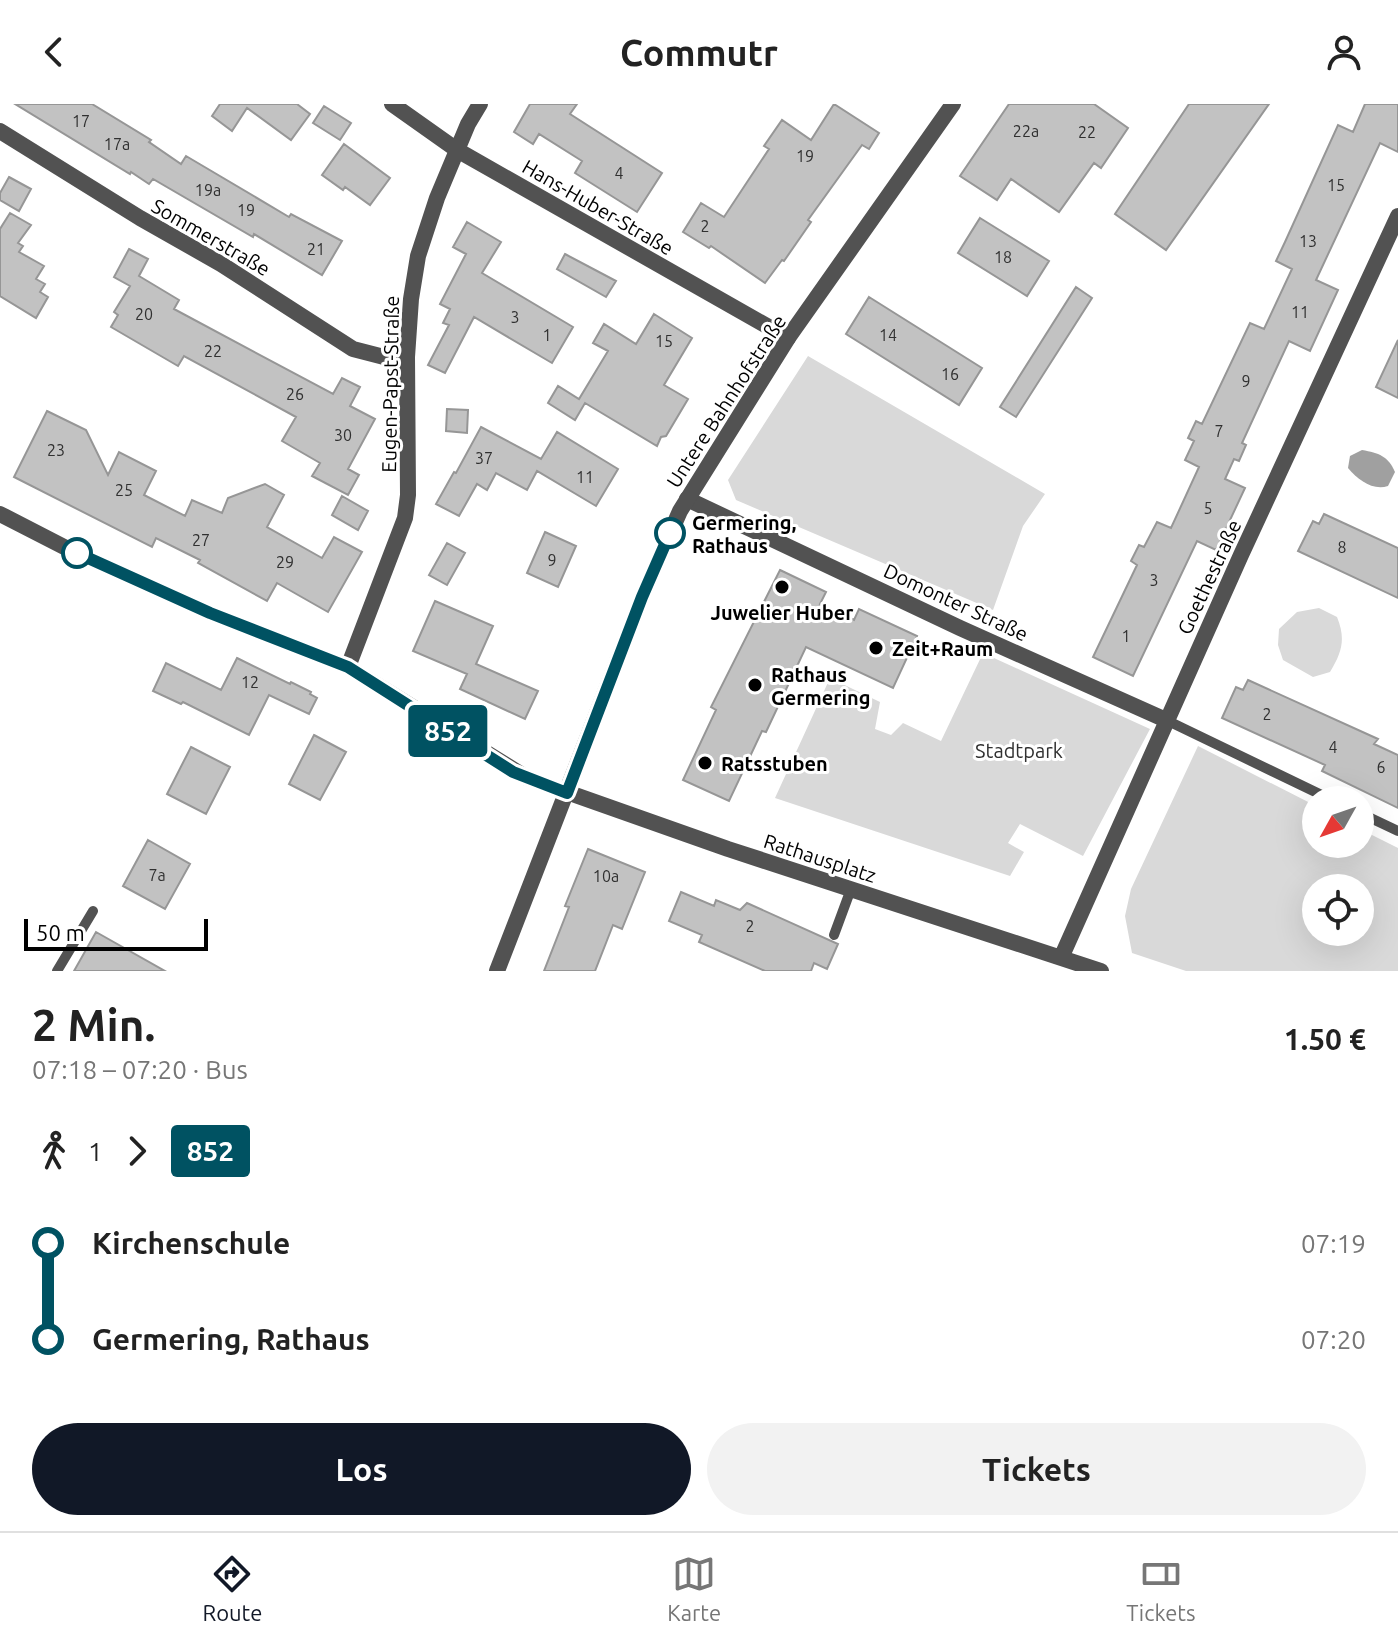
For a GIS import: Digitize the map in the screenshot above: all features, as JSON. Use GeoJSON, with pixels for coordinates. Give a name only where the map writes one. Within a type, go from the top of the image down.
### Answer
{"type":"FeatureCollection","features":[{"type":"Feature","properties":{"kind":"street","name":"Hans-Huber-Straße"},"geometry":{"type":"LineString","coordinates":[[392,104],[457,150],[788,338]]}},
{"type":"Feature","properties":{"kind":"street","name":"Eugen-Papst-Straße"},"geometry":{"type":"LineString","coordinates":[[348,667],[405,518],[408,495],[407,357],[418,256],[437,198],[468,124],[480,104]]}},
{"type":"Feature","properties":{"kind":"street","name":"Untere Bahnhofstraße"},"geometry":{"type":"LineString","coordinates":[[497,971],[642,597],[687,499],[788,338],[953,104]]}},
{"type":"Feature","properties":{"kind":"street","name":"Sommerstraße"},"geometry":{"type":"LineString","coordinates":[[0,131],[221,264],[353,349],[384,357],[407,357]]}},
{"type":"Feature","properties":{"kind":"street","name":"Goethestraße"},"geometry":{"type":"LineString","coordinates":[[1061,958],[1166,720],[1398,216]]}},
{"type":"Feature","properties":{"kind":"street","name":"Domonter Straße"},"geometry":{"type":"LineString","coordinates":[[687,499],[959,634],[1166,720]]}},
{"type":"Feature","properties":{"kind":"street","name":"Rathausplatz"},"geometry":{"type":"LineString","coordinates":[[0,514],[72,551],[210,613],[348,667],[513,772],[567,793],[1101,971]]}},
{"type":"Feature","properties":{"kind":"lane"},"geometry":{"type":"LineString","coordinates":[[1166,720],[1303,786]]}},
{"type":"Feature","properties":{"kind":"lane"},"geometry":{"type":"LineString","coordinates":[[1374,820],[1398,831]]}},
{"type":"Feature","properties":{"kind":"lane"},"geometry":{"type":"LineString","coordinates":[[834,935],[851,889]]}},
{"type":"Feature","properties":{"kind":"lane"},"geometry":{"type":"LineString","coordinates":[[57,971],[93,911]]}},
{"type":"Feature","properties":{"kind":"green space"},"geometry":{"type":"Polygon","coordinates":[[[808,356],[1045,494],[1023,526],[993,610],[736,500],[728,480],[808,356]]]}},
{"type":"Feature","properties":{"kind":"green space"},"geometry":{"type":"Polygon","coordinates":[[[1319,608],[1337,617],[1341,645],[1330,672],[1313,677],[1283,660],[1278,645],[1279,629],[1297,612],[1319,608]]]}},
{"type":"Feature","properties":{"kind":"green space","name":"Stadtpark"},"geometry":{"type":"Polygon","coordinates":[[[983,653],[1150,729],[1083,856],[1020,824],[1008,843],[1024,852],[1010,876],[775,798],[830,678],[880,702],[875,729],[891,735],[903,723],[941,741],[983,653]]]}},
{"type":"Feature","properties":{"kind":"green space"},"geometry":{"type":"Polygon","coordinates":[[[1198,746],[1302,799],[1302,858],[1374,858],[1374,836],[1398,848],[1398,971],[1186,971],[1132,953],[1125,916],[1131,889],[1198,746]]]}},
{"type":"Feature","properties":{"kind":"shaded area"},"geometry":{"type":"Polygon","coordinates":[[[1362,450],[1378,454],[1389,462],[1395,472],[1388,486],[1377,487],[1366,483],[1348,468],[1350,456],[1362,450]]]}},
{"type":"Feature","properties":{"kind":"building"},"geometry":{"type":"Polygon","coordinates":[[[15,104],[92,104],[151,140],[149,142],[181,164],[186,156],[289,217],[291,214],[342,241],[322,275],[153,179],[149,184],[130,174],[15,104]]]}},
{"type":"Feature","properties":{"kind":"building"},"geometry":{"type":"Polygon","coordinates":[[[220,104],[297,104],[310,114],[291,140],[247,108],[232,131],[212,116],[220,104]]]}},
{"type":"Feature","properties":{"kind":"building"},"geometry":{"type":"Polygon","coordinates":[[[530,104],[577,104],[570,114],[662,173],[637,212],[575,173],[582,161],[539,134],[533,144],[514,132],[530,104]]]}},
{"type":"Feature","properties":{"kind":"building"},"geometry":{"type":"Polygon","coordinates":[[[834,104],[879,133],[869,149],[862,145],[808,220],[811,222],[784,261],[765,283],[711,246],[709,248],[683,232],[701,203],[724,217],[769,149],[764,146],[782,120],[811,140],[834,104]]]}},
{"type":"Feature","properties":{"kind":"building"},"geometry":{"type":"Polygon","coordinates":[[[1009,104],[1094,104],[1128,128],[1101,168],[1094,163],[1059,212],[1011,179],[997,200],[960,176],[1009,104]]]}},
{"type":"Feature","properties":{"kind":"building"},"geometry":{"type":"Polygon","coordinates":[[[1189,104],[1269,104],[1166,250],[1115,214],[1189,104]]]}},
{"type":"Feature","properties":{"kind":"building"},"geometry":{"type":"Polygon","coordinates":[[[1365,104],[1398,104],[1398,152],[1380,143],[1316,280],[1338,290],[1310,351],[1289,341],[1242,443],[1246,445],[1239,461],[1234,459],[1225,479],[1245,488],[1216,550],[1197,541],[1133,676],[1093,657],[1137,565],[1131,561],[1139,545],[1144,547],[1157,522],[1171,528],[1199,467],[1185,460],[1194,441],[1188,438],[1196,421],[1202,424],[1250,323],[1264,329],[1292,269],[1276,261],[1338,125],[1353,132],[1365,104]]]}},
{"type":"Feature","properties":{"kind":"building"},"geometry":{"type":"Polygon","coordinates":[[[324,106],[351,123],[340,140],[313,123],[324,106]]]}},
{"type":"Feature","properties":{"kind":"building"},"geometry":{"type":"Polygon","coordinates":[[[344,144],[390,178],[370,205],[322,175],[344,144]]]}},
{"type":"Feature","properties":{"kind":"building"},"geometry":{"type":"Polygon","coordinates":[[[9,177],[31,189],[19,211],[0,200],[0,193],[9,177]]]}},
{"type":"Feature","properties":{"kind":"building"},"geometry":{"type":"Polygon","coordinates":[[[10,213],[31,225],[18,243],[23,246],[19,252],[44,266],[36,279],[45,284],[40,292],[48,297],[36,318],[0,296],[0,229],[10,213]]]}},
{"type":"Feature","properties":{"kind":"building"},"geometry":{"type":"Polygon","coordinates":[[[980,218],[1049,261],[1027,296],[958,253],[980,218]]]}},
{"type":"Feature","properties":{"kind":"building"},"geometry":{"type":"Polygon","coordinates":[[[467,222],[501,242],[482,273],[573,327],[552,363],[474,317],[445,373],[428,365],[449,325],[443,323],[450,309],[440,304],[466,254],[453,247],[467,222]]]}},
{"type":"Feature","properties":{"kind":"building"},"geometry":{"type":"Polygon","coordinates":[[[129,249],[148,259],[139,276],[179,300],[174,309],[333,394],[342,378],[360,387],[350,406],[375,419],[348,469],[359,475],[348,495],[312,476],[320,463],[282,441],[296,417],[184,356],[178,366],[111,327],[118,315],[114,312],[130,286],[114,277],[129,249]]]}},
{"type":"Feature","properties":{"kind":"building"},"geometry":{"type":"Polygon","coordinates":[[[565,254],[616,281],[606,297],[557,269],[565,254]]]}},
{"type":"Feature","properties":{"kind":"building"},"geometry":{"type":"Polygon","coordinates":[[[1076,287],[1092,298],[1016,417],[1000,407],[1076,287]]]}},
{"type":"Feature","properties":{"kind":"building"},"geometry":{"type":"Polygon","coordinates":[[[869,297],[982,368],[959,405],[846,334],[869,297]]]}},
{"type":"Feature","properties":{"kind":"building"},"geometry":{"type":"Polygon","coordinates":[[[654,314],[692,338],[664,385],[688,399],[657,446],[585,403],[575,420],[548,403],[558,386],[579,399],[608,351],[593,343],[604,324],[636,344],[654,314]]]}},
{"type":"Feature","properties":{"kind":"building"},"geometry":{"type":"Polygon","coordinates":[[[1398,340],[1398,398],[1376,387],[1398,340]]]}},
{"type":"Feature","properties":{"kind":"building"},"geometry":{"type":"Polygon","coordinates":[[[447,409],[468,410],[467,433],[446,431],[447,409]]]}},
{"type":"Feature","properties":{"kind":"building"},"geometry":{"type":"Polygon","coordinates":[[[47,411],[86,430],[108,475],[119,452],[156,471],[144,495],[185,516],[192,500],[222,513],[228,498],[265,484],[284,495],[267,527],[322,558],[334,537],[362,552],[328,612],[277,583],[267,601],[198,563],[200,560],[156,538],[152,547],[14,477],[47,411]]]}},
{"type":"Feature","properties":{"kind":"building"},"geometry":{"type":"Polygon","coordinates":[[[481,427],[541,459],[557,432],[618,469],[596,506],[537,471],[527,490],[496,473],[487,490],[477,484],[459,516],[436,504],[481,427]]]}},
{"type":"Feature","properties":{"kind":"building"},"geometry":{"type":"Polygon","coordinates":[[[342,496],[368,511],[358,530],[332,515],[342,496]]]}},
{"type":"Feature","properties":{"kind":"building"},"geometry":{"type":"Polygon","coordinates":[[[1324,514],[1398,548],[1398,598],[1298,551],[1313,521],[1319,524],[1324,514]]]}},
{"type":"Feature","properties":{"kind":"building"},"geometry":{"type":"Polygon","coordinates":[[[545,532],[576,546],[558,587],[527,573],[545,532]]]}},
{"type":"Feature","properties":{"kind":"building"},"geometry":{"type":"Polygon","coordinates":[[[447,543],[465,553],[447,585],[429,575],[447,543]]]}},
{"type":"Feature","properties":{"kind":"building","name":"Rathaus Germering"},"geometry":{"type":"Polygon","coordinates":[[[780,570],[826,592],[820,604],[854,620],[859,609],[917,636],[893,688],[806,647],[729,801],[683,780],[716,710],[711,707],[780,570]]]}},
{"type":"Feature","properties":{"kind":"building"},"geometry":{"type":"Polygon","coordinates":[[[435,601],[493,626],[476,664],[538,691],[525,719],[460,689],[467,674],[413,651],[435,601]]]}},
{"type":"Feature","properties":{"kind":"building"},"geometry":{"type":"Polygon","coordinates":[[[237,658],[311,692],[317,698],[309,714],[269,695],[249,735],[183,702],[181,704],[153,691],[166,663],[221,690],[237,658]]]}},
{"type":"Feature","properties":{"kind":"building"},"geometry":{"type":"Polygon","coordinates":[[[1248,680],[1378,739],[1374,744],[1398,755],[1398,808],[1374,796],[1374,786],[1353,786],[1322,771],[1325,765],[1222,718],[1236,687],[1243,690],[1248,680]]]}},
{"type":"Feature","properties":{"kind":"building"},"geometry":{"type":"Polygon","coordinates":[[[314,735],[346,752],[320,800],[289,784],[314,735]]]}},
{"type":"Feature","properties":{"kind":"building"},"geometry":{"type":"Polygon","coordinates":[[[191,747],[230,767],[206,814],[167,794],[191,747]]]}},
{"type":"Feature","properties":{"kind":"building"},"geometry":{"type":"Polygon","coordinates":[[[148,840],[190,864],[165,909],[123,886],[148,840]]]}},
{"type":"Feature","properties":{"kind":"building"},"geometry":{"type":"Polygon","coordinates":[[[588,849],[645,872],[622,929],[613,925],[595,971],[544,971],[569,907],[565,906],[588,849]]]}},
{"type":"Feature","properties":{"kind":"building"},"geometry":{"type":"Polygon","coordinates":[[[681,892],[714,906],[716,900],[740,910],[747,903],[838,944],[827,969],[814,963],[811,971],[765,971],[699,942],[702,935],[669,921],[681,892]]]}},
{"type":"Feature","properties":{"kind":"building"},"geometry":{"type":"Polygon","coordinates":[[[96,932],[165,971],[74,971],[96,932]]]}},
{"type":"Feature","properties":{"kind":"bus line","name":"852"},"geometry":{"type":"LineString","coordinates":[[77,553],[210,613],[348,667],[513,772],[567,793],[642,597],[670,533]]}},
{"type":"Feature","properties":{"kind":"place","name":"Germering, Rathaus"},"geometry":{"type":"Point","coordinates":[670,533]}},
{"type":"Feature","properties":{"kind":"place","name":"Juwelier Huber"},"geometry":{"type":"Point","coordinates":[782,587]}},
{"type":"Feature","properties":{"kind":"place","name":"Zeit+Raum"},"geometry":{"type":"Point","coordinates":[876,648]}},
{"type":"Feature","properties":{"kind":"place","name":"Rathaus Germering"},"geometry":{"type":"Point","coordinates":[755,685]}},
{"type":"Feature","properties":{"kind":"place","name":"Ratsstuben"},"geometry":{"type":"Point","coordinates":[705,763]}}]}
